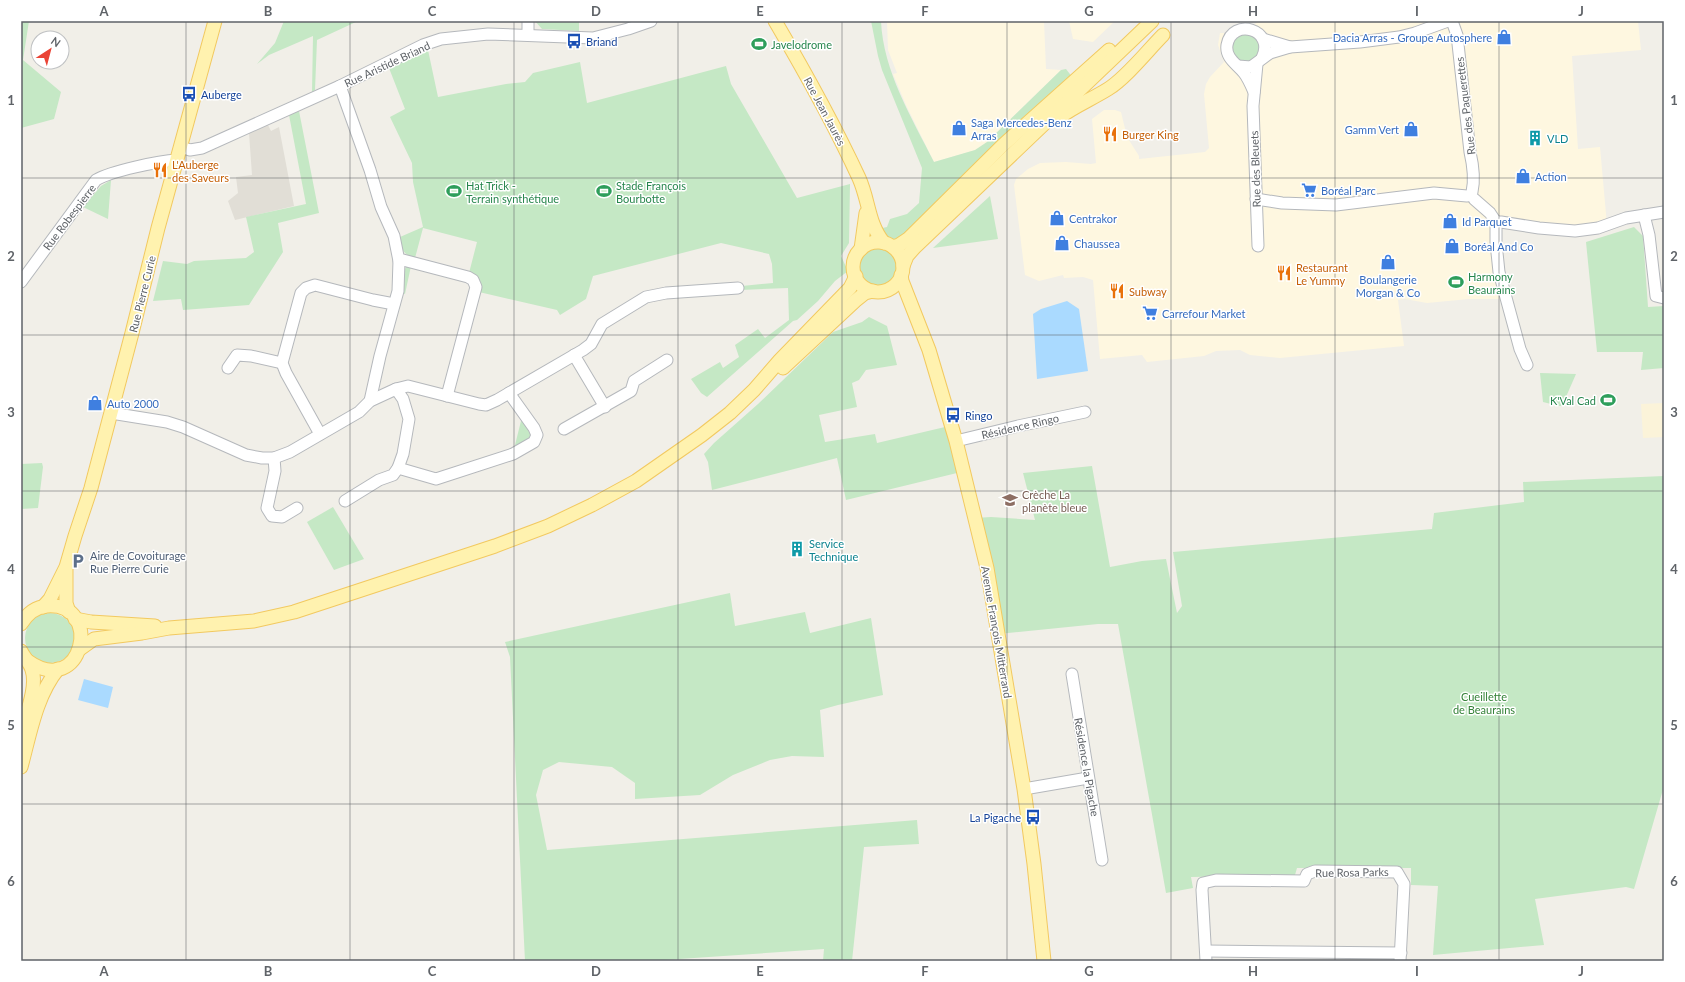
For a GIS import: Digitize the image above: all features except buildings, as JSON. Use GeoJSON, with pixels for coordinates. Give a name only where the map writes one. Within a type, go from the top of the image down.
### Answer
{"type":"FeatureCollection","features":[{"type":"Feature","properties":{"kind":"main road","name":"Rue Pierre Curie"},"geometry":{"type":"LineString","coordinates":[[43,607],[50,599],[66,567],[91,488],[215,21]]}},
{"type":"Feature","properties":{"kind":"main road","name":"Rue Jean Jaurès"},"geometry":{"type":"LineString","coordinates":[[775,21],[838,134],[860,180],[866,205]]}},
{"type":"Feature","properties":{"kind":"main road"},"geometry":{"type":"LineString","coordinates":[[861,249],[874,242],[899,245],[908,239],[1003,145],[1142,21]]}},
{"type":"Feature","properties":{"kind":"main road"},"geometry":{"type":"LineString","coordinates":[[888,290],[897,282],[907,256],[1152,21]]}},
{"type":"Feature","properties":{"kind":"main road"},"geometry":{"type":"LineString","coordinates":[[1015,153],[1037,139],[1062,116],[1109,88],[1120,79],[1163,35]]}},
{"type":"Feature","properties":{"kind":"main road"},"geometry":{"type":"LineString","coordinates":[[866,205],[873,226],[900,256],[902,270]]}},
{"type":"Feature","properties":{"kind":"main road"},"geometry":{"type":"LineString","coordinates":[[866,205],[865,231],[861,249],[854,262],[856,276],[862,286],[873,291]]}},
{"type":"Feature","properties":{"kind":"main road","name":"Avenue François Mitterrand"},"geometry":{"type":"LineString","coordinates":[[902,270],[956,441],[986,568],[1024,789],[1044,961]]}},
{"type":"Feature","properties":{"kind":"main road"},"geometry":{"type":"LineString","coordinates":[[754,390],[780,360],[850,288],[856,276]]}},
{"type":"Feature","properties":{"kind":"main road"},"geometry":{"type":"LineString","coordinates":[[21,767],[41,696],[50,680],[58,669],[71,662],[80,649],[94,639],[169,628],[254,621],[294,612],[495,546],[548,526],[592,505],[655,469],[708,430],[754,390],[776,374],[865,293],[888,290],[898,295],[914,311]]}},
{"type":"Feature","properties":{"kind":"main road","name":"Rue Pierre Curie"},"geometry":{"type":"LineString","coordinates":[[66,567],[66,603],[82,634],[80,649]]}},
{"type":"Feature","properties":{"kind":"main road"},"geometry":{"type":"LineString","coordinates":[[21,624],[26,612],[52,606],[61,608],[72,615],[91,622],[133,624],[169,628]]}},
{"type":"Feature","properties":{"kind":"main road"},"geometry":{"type":"LineString","coordinates":[[25,656],[42,669],[58,669]]}},
{"type":"Feature","properties":{"kind":"main road"},"geometry":{"type":"LineString","coordinates":[[21,734],[34,679],[32,668],[25,656]]}},
{"type":"Feature","properties":{"kind":"street"},"geometry":{"type":"LineString","coordinates":[[528,21],[528,34]]}},
{"type":"Feature","properties":{"kind":"street","name":"Rue Aristide Briand"},"geometry":{"type":"LineString","coordinates":[[181,148],[190,150],[202,148],[340,86],[423,45],[441,39],[488,34],[514,36],[528,34],[593,38],[628,29],[651,21]]}},
{"type":"Feature","properties":{"kind":"street"},"geometry":{"type":"LineString","coordinates":[[1238,66],[1251,67],[1275,51],[1290,47],[1360,42],[1399,37],[1448,21]]}},
{"type":"Feature","properties":{"kind":"street","name":"Rue des Paquerettes"},"geometry":{"type":"LineString","coordinates":[[1452,21],[1457,35],[1473,165],[1474,185],[1471,196]]}},
{"type":"Feature","properties":{"kind":"street"},"geometry":{"type":"LineString","coordinates":[[1254,92],[1248,78],[1230,58],[1227,52],[1227,44],[1231,36],[1239,30],[1249,29],[1258,33],[1263,38],[1290,47]]}},
{"type":"Feature","properties":{"kind":"street"},"geometry":{"type":"LineString","coordinates":[[1260,61],[1265,49],[1263,38]]}},
{"type":"Feature","properties":{"kind":"street","name":"Rue des Bleuets"},"geometry":{"type":"LineString","coordinates":[[1258,246],[1254,92],[1260,61]]}},
{"type":"Feature","properties":{"kind":"street"},"geometry":{"type":"LineString","coordinates":[[340,86],[370,170],[376,192],[394,236],[399,261],[398,291],[380,356],[370,401]]}},
{"type":"Feature","properties":{"kind":"street","name":"Rue Robespierre"},"geometry":{"type":"LineString","coordinates":[[21,282],[96,180],[102,176],[177,160]]}},
{"type":"Feature","properties":{"kind":"street"},"geometry":{"type":"LineString","coordinates":[[1256,199],[1276,202],[1336,205],[1434,193],[1471,196],[1490,213],[1496,222],[1496,243],[1499,272],[1520,349],[1527,365]]}},
{"type":"Feature","properties":{"kind":"street"},"geometry":{"type":"LineString","coordinates":[[1496,222],[1561,231],[1575,231],[1598,228],[1626,218],[1664,212]]}},
{"type":"Feature","properties":{"kind":"street"},"geometry":{"type":"LineString","coordinates":[[1644,215],[1649,235],[1656,296],[1664,298]]}},
{"type":"Feature","properties":{"kind":"street"},"geometry":{"type":"LineString","coordinates":[[399,261],[403,260],[468,277],[473,280],[476,287],[447,396]]}},
{"type":"Feature","properties":{"kind":"street"},"geometry":{"type":"LineString","coordinates":[[320,434],[282,363],[301,292],[306,288],[315,285],[394,304]]}},
{"type":"Feature","properties":{"kind":"street"},"geometry":{"type":"LineString","coordinates":[[111,413],[172,424],[203,435],[246,455],[274,458],[290,452],[359,412],[370,401],[396,389],[408,386],[472,403],[486,405],[591,344],[602,324],[646,297],[666,293],[738,288]]}},
{"type":"Feature","properties":{"kind":"street"},"geometry":{"type":"LineString","coordinates":[[578,352],[605,406]]}},
{"type":"Feature","properties":{"kind":"street"},"geometry":{"type":"LineString","coordinates":[[228,368],[237,355],[250,356],[282,363]]}},
{"type":"Feature","properties":{"kind":"street"},"geometry":{"type":"LineString","coordinates":[[564,429],[631,391],[634,381],[667,360]]}},
{"type":"Feature","properties":{"kind":"street"},"geometry":{"type":"LineString","coordinates":[[345,501],[379,480],[393,476],[398,468],[403,454],[409,419],[403,399],[396,389]]}},
{"type":"Feature","properties":{"kind":"street"},"geometry":{"type":"LineString","coordinates":[[398,468],[436,479],[513,454],[534,442],[537,436],[534,428],[509,393]]}},
{"type":"Feature","properties":{"kind":"street","name":"Résidence Ringo"},"geometry":{"type":"LineString","coordinates":[[956,441],[1085,412]]}},
{"type":"Feature","properties":{"kind":"street"},"geometry":{"type":"LineString","coordinates":[[274,458],[275,471],[267,508],[272,516],[282,517],[297,508]]}},
{"type":"Feature","properties":{"kind":"street","name":"Résidence la Pigache"},"geometry":{"type":"LineString","coordinates":[[1072,674],[1102,860]]}},
{"type":"Feature","properties":{"kind":"street"},"geometry":{"type":"LineString","coordinates":[[1024,789],[1088,778]]}},
{"type":"Feature","properties":{"kind":"street","name":"Rue Rosa Parks"},"geometry":{"type":"LineString","coordinates":[[1206,956],[1202,890],[1203,883],[1216,880],[1304,881],[1307,874],[1315,871],[1397,872],[1404,884],[1400,957]]}},
{"type":"Feature","properties":{"kind":"street"},"geometry":{"type":"LineString","coordinates":[[1206,956],[1400,957]]}},
{"type":"Feature","properties":{"kind":"shaded area"},"geometry":{"type":"Polygon","coordinates":[[[887,21],[1044,21],[1046,69],[1061,70],[987,142],[976,150],[934,162],[906,105],[893,74],[897,73],[888,50],[887,21]]]}},
{"type":"Feature","properties":{"kind":"shaded area"},"geometry":{"type":"Polygon","coordinates":[[[1069,21],[1115,21],[1093,42],[1073,39],[1069,21]]]}},
{"type":"Feature","properties":{"kind":"shaded area","name":"Boréal Parc"},"geometry":{"type":"Polygon","coordinates":[[[1255,21],[1638,21],[1641,50],[1572,56],[1578,149],[1600,147],[1607,225],[1598,228],[1501,222],[1502,299],[1469,299],[1427,303],[1405,299],[1398,300],[1404,346],[1280,358],[1250,355],[1240,350],[1216,351],[1204,356],[1147,362],[1142,355],[1100,359],[1093,280],[1083,277],[1064,278],[1063,275],[1039,281],[1025,275],[1014,185],[1016,179],[1028,169],[1040,163],[1096,163],[1092,119],[1104,110],[1115,110],[1121,112],[1127,137],[1139,156],[1139,159],[1205,152],[1209,148],[1204,94],[1206,84],[1210,77],[1224,62],[1218,45],[1220,33],[1226,33],[1235,26],[1241,24],[1253,25],[1257,23],[1255,21]]]}},
{"type":"Feature","properties":{"kind":"shaded area"},"geometry":{"type":"Polygon","coordinates":[[[268,125],[271,131],[279,127],[294,206],[235,220],[228,201],[238,193],[236,177],[252,175],[249,133],[268,125]]]}},
{"type":"Feature","properties":{"kind":"green space"},"geometry":{"type":"Polygon","coordinates":[[[21,21],[29,21],[23,60],[30,66],[30,70],[35,70],[61,92],[54,119],[21,128],[21,21]]]}},
{"type":"Feature","properties":{"kind":"green space"},"geometry":{"type":"Polygon","coordinates":[[[284,21],[358,21],[317,40],[315,90],[312,92],[313,36],[269,55],[257,64],[275,43],[284,21]]]}},
{"type":"Feature","properties":{"kind":"green space"},"geometry":{"type":"Polygon","coordinates":[[[535,21],[579,21],[579,31],[542,29],[535,21]]]}},
{"type":"Feature","properties":{"kind":"green space"},"geometry":{"type":"Polygon","coordinates":[[[871,21],[881,21],[883,40],[893,76],[908,111],[934,162],[975,150],[987,142],[1061,70],[1066,69],[1073,78],[898,241],[885,238],[878,229],[887,227],[890,219],[907,214],[919,203],[922,168],[882,70],[871,21]]]}},
{"type":"Feature","properties":{"kind":"green space"},"geometry":{"type":"Polygon","coordinates":[[[1246,34],[1256,38],[1260,48],[1256,58],[1246,62],[1236,58],[1232,48],[1236,38],[1246,34]]]}},
{"type":"Feature","properties":{"kind":"green space","name":"Stade François Bourbotte"},"geometry":{"type":"Polygon","coordinates":[[[428,50],[438,97],[506,84],[525,82],[533,73],[580,62],[587,103],[726,66],[731,84],[797,198],[850,184],[849,243],[841,256],[848,271],[835,281],[818,301],[797,320],[793,321],[707,397],[701,393],[691,379],[720,362],[723,368],[739,357],[735,345],[758,329],[765,338],[789,320],[788,288],[741,290],[742,286],[773,283],[772,264],[769,254],[721,243],[593,276],[586,299],[560,315],[557,310],[479,292],[468,277],[477,242],[423,228],[415,258],[411,257],[401,248],[400,237],[423,227],[413,182],[412,163],[390,117],[405,109],[389,68],[428,50]]]}},
{"type":"Feature","properties":{"kind":"green space"},"geometry":{"type":"Polygon","coordinates":[[[299,111],[319,213],[278,223],[283,252],[249,305],[183,310],[181,299],[153,301],[163,261],[187,264],[194,261],[246,258],[254,252],[246,217],[306,204],[289,115],[299,111]]]}},
{"type":"Feature","properties":{"kind":"green space"},"geometry":{"type":"Polygon","coordinates":[[[111,180],[108,219],[83,207],[101,186],[111,180]]]}},
{"type":"Feature","properties":{"kind":"green space"},"geometry":{"type":"Polygon","coordinates":[[[990,196],[998,239],[933,248],[990,196]]]}},
{"type":"Feature","properties":{"kind":"green space"},"geometry":{"type":"Polygon","coordinates":[[[1634,227],[1643,236],[1648,307],[1664,306],[1664,368],[1641,370],[1643,352],[1597,352],[1586,242],[1634,227]]]}},
{"type":"Feature","properties":{"kind":"green space"},"geometry":{"type":"Polygon","coordinates":[[[878,247],[886,249],[892,253],[896,259],[898,267],[896,275],[892,281],[886,285],[878,287],[870,285],[864,281],[860,275],[858,267],[860,259],[864,253],[870,249],[878,247]]]}},
{"type":"Feature","properties":{"kind":"green space"},"geometry":{"type":"Polygon","coordinates":[[[411,266],[405,294],[403,293],[404,271],[406,267],[411,266]]]}},
{"type":"Feature","properties":{"kind":"green space"},"geometry":{"type":"Polygon","coordinates":[[[869,317],[887,326],[897,365],[866,370],[859,380],[852,383],[857,407],[819,415],[825,442],[875,434],[877,443],[945,427],[957,473],[846,500],[837,458],[712,490],[708,462],[704,454],[833,332],[862,322],[869,317]]]}},
{"type":"Feature","properties":{"kind":"green space"},"geometry":{"type":"Polygon","coordinates":[[[1540,373],[1576,374],[1562,406],[1543,402],[1540,373]]]}},
{"type":"Feature","properties":{"kind":"green space"},"geometry":{"type":"Polygon","coordinates":[[[521,421],[527,422],[532,430],[529,441],[514,449],[521,421]]]}},
{"type":"Feature","properties":{"kind":"green space"},"geometry":{"type":"Polygon","coordinates":[[[42,463],[43,467],[38,508],[21,509],[21,464],[42,463]]]}},
{"type":"Feature","properties":{"kind":"green space","name":"Cueillette de Beaurains"},"geometry":{"type":"Polygon","coordinates":[[[1092,466],[1110,567],[1142,561],[1166,559],[1177,613],[1182,606],[1173,552],[1432,529],[1434,513],[1524,502],[1523,482],[1664,476],[1664,786],[1634,889],[1626,887],[1535,899],[1544,945],[1433,955],[1438,886],[1411,885],[1411,868],[1297,868],[1295,875],[1191,877],[1193,888],[1166,893],[1118,624],[1098,624],[998,634],[975,518],[991,517],[1035,520],[1023,473],[1092,466]]]}},
{"type":"Feature","properties":{"kind":"green space"},"geometry":{"type":"Polygon","coordinates":[[[333,507],[364,559],[334,570],[307,522],[333,507]]]}},
{"type":"Feature","properties":{"kind":"green space"},"geometry":{"type":"Polygon","coordinates":[[[730,593],[735,626],[805,612],[810,633],[871,618],[883,695],[820,710],[824,757],[792,756],[770,760],[733,775],[700,795],[635,799],[635,783],[612,767],[559,762],[543,770],[536,795],[547,850],[917,820],[919,844],[864,847],[852,961],[823,961],[824,949],[650,961],[525,961],[510,657],[505,642],[730,593]]]}},
{"type":"Feature","properties":{"kind":"green space"},"geometry":{"type":"Polygon","coordinates":[[[45,613],[55,613],[68,620],[75,633],[75,643],[68,656],[55,663],[45,663],[36,659],[29,652],[25,643],[25,633],[29,624],[36,617],[45,613]]]}},
{"type":"Feature","properties":{"kind":"sand"},"geometry":{"type":"Polygon","coordinates":[[[1664,403],[1664,437],[1643,438],[1641,404],[1664,403]]]}},
{"type":"Feature","properties":{"kind":"water"},"geometry":{"type":"Polygon","coordinates":[[[1067,301],[1079,309],[1088,371],[1037,379],[1033,314],[1041,309],[1067,301]]]}},
{"type":"Feature","properties":{"kind":"water"},"geometry":{"type":"Polygon","coordinates":[[[84,679],[113,687],[108,708],[78,700],[84,679]]]}},
{"type":"Feature","properties":{"kind":"place","name":"Dacia Arras - Groupe Autosphere"},"geometry":{"type":"Point","coordinates":[1504,37]}},
{"type":"Feature","properties":{"kind":"place","name":"Briand"},"geometry":{"type":"Point","coordinates":[574,41]}},
{"type":"Feature","properties":{"kind":"place","name":"Javelodrome"},"geometry":{"type":"Point","coordinates":[759,44]}},
{"type":"Feature","properties":{"kind":"place","name":"Auberge"},"geometry":{"type":"Point","coordinates":[189,94]}},
{"type":"Feature","properties":{"kind":"place","name":"Saga Mercedes-Benz Arras"},"geometry":{"type":"Point","coordinates":[959,128]}},
{"type":"Feature","properties":{"kind":"place","name":"Gamm Vert"},"geometry":{"type":"Point","coordinates":[1411,129]}},
{"type":"Feature","properties":{"kind":"place","name":"Burger King"},"geometry":{"type":"Point","coordinates":[1110,134]}},
{"type":"Feature","properties":{"kind":"place","name":"VLD"},"geometry":{"type":"Point","coordinates":[1535,138]}},
{"type":"Feature","properties":{"kind":"place","name":"L'Auberge des Saveurs"},"geometry":{"type":"Point","coordinates":[160,170]}},
{"type":"Feature","properties":{"kind":"place","name":"Action"},"geometry":{"type":"Point","coordinates":[1523,176]}},
{"type":"Feature","properties":{"kind":"place","name":"Boréal Parc"},"geometry":{"type":"Point","coordinates":[1309,190]}},
{"type":"Feature","properties":{"kind":"place","name":"Hat Trick - Terrain synthétique"},"geometry":{"type":"Point","coordinates":[454,191]}},
{"type":"Feature","properties":{"kind":"place","name":"Stade François Bourbotte"},"geometry":{"type":"Point","coordinates":[604,191]}},
{"type":"Feature","properties":{"kind":"place","name":"Centrakor"},"geometry":{"type":"Point","coordinates":[1057,218]}},
{"type":"Feature","properties":{"kind":"place","name":"Id Parquet"},"geometry":{"type":"Point","coordinates":[1450,221]}},
{"type":"Feature","properties":{"kind":"place","name":"Chaussea"},"geometry":{"type":"Point","coordinates":[1062,243]}},
{"type":"Feature","properties":{"kind":"place","name":"Boréal And Co"},"geometry":{"type":"Point","coordinates":[1452,246]}},
{"type":"Feature","properties":{"kind":"place","name":"Boulangerie Morgan & Co"},"geometry":{"type":"Point","coordinates":[1388,262]}},
{"type":"Feature","properties":{"kind":"place","name":"Restaurant Le Yummy"},"geometry":{"type":"Point","coordinates":[1284,273]}},
{"type":"Feature","properties":{"kind":"place","name":"Harmony Beaurains"},"geometry":{"type":"Point","coordinates":[1456,282]}},
{"type":"Feature","properties":{"kind":"place","name":"Subway"},"geometry":{"type":"Point","coordinates":[1117,291]}},
{"type":"Feature","properties":{"kind":"place","name":"Carrefour Market"},"geometry":{"type":"Point","coordinates":[1150,313]}},
{"type":"Feature","properties":{"kind":"place","name":"K'Val Cad"},"geometry":{"type":"Point","coordinates":[1608,400]}},
{"type":"Feature","properties":{"kind":"place","name":"Auto 2000"},"geometry":{"type":"Point","coordinates":[95,403]}},
{"type":"Feature","properties":{"kind":"place","name":"Ringo"},"geometry":{"type":"Point","coordinates":[953,415]}},
{"type":"Feature","properties":{"kind":"place","name":"Crèche La planète bleue"},"geometry":{"type":"Point","coordinates":[1010,500]}},
{"type":"Feature","properties":{"kind":"place","name":"Service Technique"},"geometry":{"type":"Point","coordinates":[797,549]}},
{"type":"Feature","properties":{"kind":"place","name":"Aire de Covoiturage Rue Pierre Curie"},"geometry":{"type":"Point","coordinates":[78,561]}},
{"type":"Feature","properties":{"kind":"place","name":"La Pigache"},"geometry":{"type":"Point","coordinates":[1033,817]}}]}
